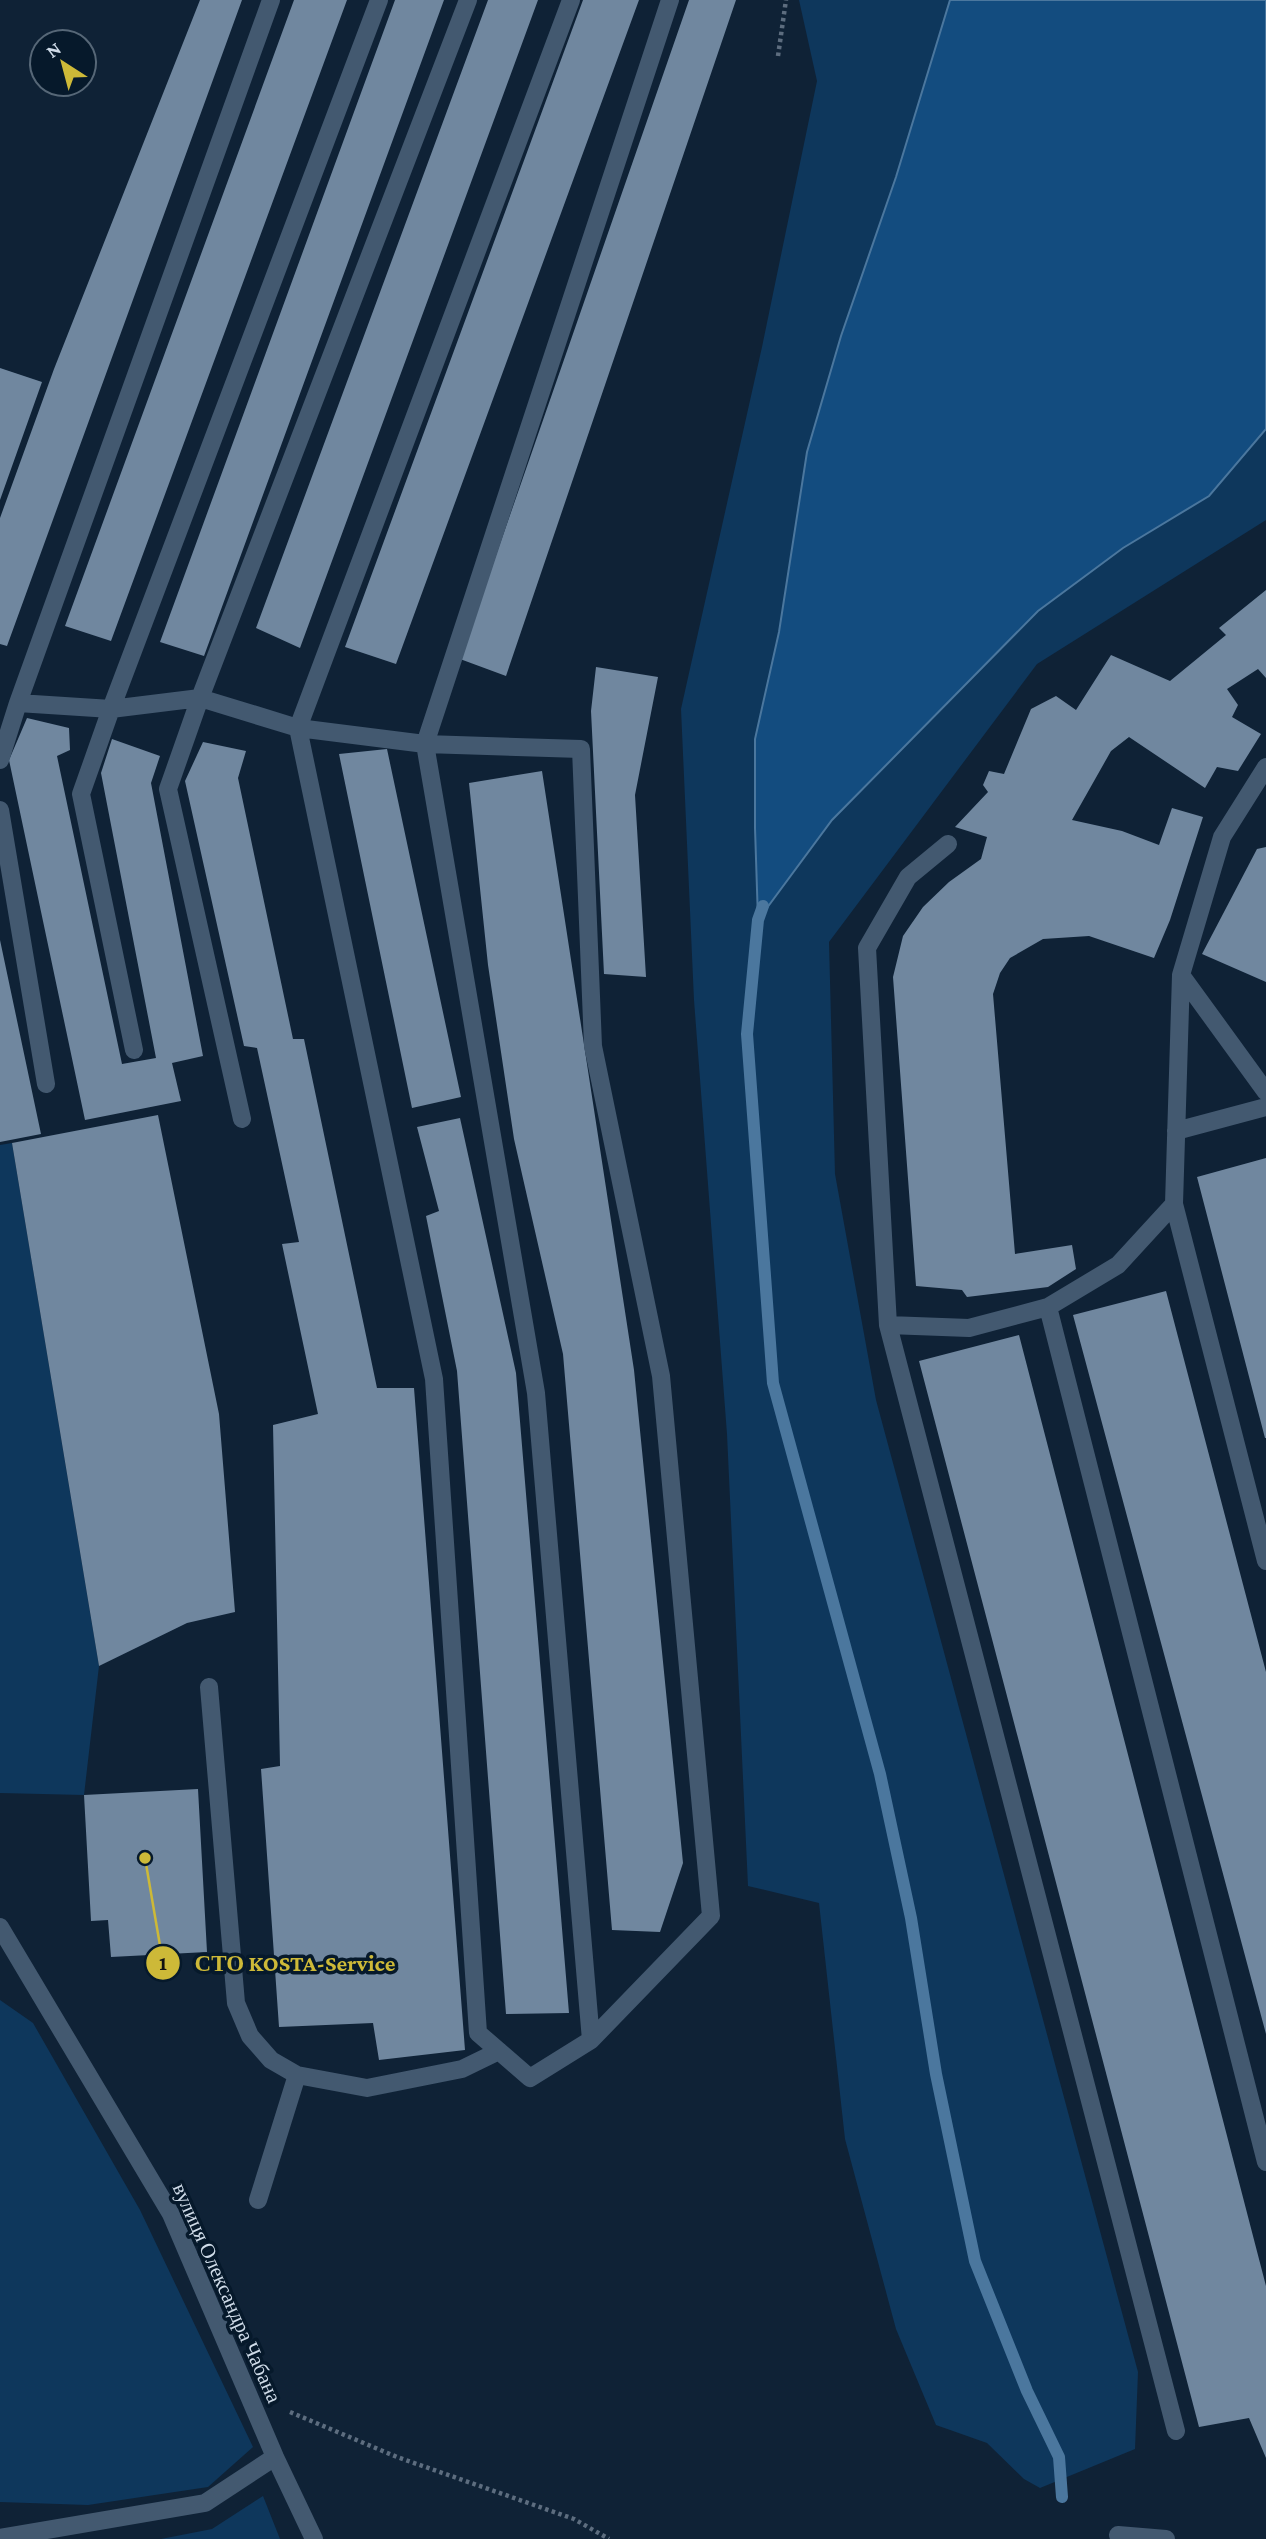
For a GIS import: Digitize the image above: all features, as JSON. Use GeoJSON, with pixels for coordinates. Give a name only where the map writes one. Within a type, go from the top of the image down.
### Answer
{"type":"FeatureCollection","features":[{"type":"Feature","properties":{"kind":"street"},"geometry":{"type":"LineString","coordinates":[[0,760],[18,703],[271,0]]}},
{"type":"Feature","properties":{"kind":"street"},"geometry":{"type":"LineString","coordinates":[[134,1050],[81,794],[379,0]]}},
{"type":"Feature","properties":{"kind":"street"},"geometry":{"type":"LineString","coordinates":[[242,1119],[168,789],[200,698],[468,0]]}},
{"type":"Feature","properties":{"kind":"street"},"geometry":{"type":"LineString","coordinates":[[18,703],[111,709],[200,698],[298,728],[425,744],[581,749],[593,1046],[662,1376],[711,1916],[591,2040],[530,2078],[478,2033],[434,1379],[298,728],[571,0]]}},
{"type":"Feature","properties":{"kind":"street"},"geometry":{"type":"LineString","coordinates":[[591,2040],[536,1393],[425,744],[670,0]]}},
{"type":"Feature","properties":{"kind":"street"},"geometry":{"type":"LineString","coordinates":[[1266,767],[1222,836],[1181,975],[1174,1204],[1266,1561]]}},
{"type":"Feature","properties":{"kind":"street"},"geometry":{"type":"LineString","coordinates":[[0,810],[46,1084]]}},
{"type":"Feature","properties":{"kind":"street"},"geometry":{"type":"LineString","coordinates":[[948,844],[908,877],[867,948],[887,1325],[1176,2431]]}},
{"type":"Feature","properties":{"kind":"street"},"geometry":{"type":"LineString","coordinates":[[1181,975],[1266,1092]]}},
{"type":"Feature","properties":{"kind":"street"},"geometry":{"type":"LineString","coordinates":[[1176,1131],[1266,1107]]}},
{"type":"Feature","properties":{"kind":"street"},"geometry":{"type":"LineString","coordinates":[[887,1325],[970,1328],[1048,1307],[1118,1265],[1174,1204]]}},
{"type":"Feature","properties":{"kind":"street"},"geometry":{"type":"LineString","coordinates":[[1048,1307],[1266,2162]]}},
{"type":"Feature","properties":{"kind":"street"},"geometry":{"type":"LineString","coordinates":[[209,1686],[236,2003],[250,2036],[271,2060],[297,2075],[367,2088],[462,2069],[499,2051]]}},
{"type":"Feature","properties":{"kind":"street","name":"вулиця Олександра Чабана"},"geometry":{"type":"LineString","coordinates":[[0,1927],[171,2214],[275,2457],[314,2539]]}},
{"type":"Feature","properties":{"kind":"street"},"geometry":{"type":"LineString","coordinates":[[258,2200],[297,2075]]}},
{"type":"Feature","properties":{"kind":"street"},"geometry":{"type":"LineString","coordinates":[[0,2538],[205,2503],[275,2457]]}},
{"type":"Feature","properties":{"kind":"street"},"geometry":{"type":"LineString","coordinates":[[1118,2535],[1166,2539]]}},
{"type":"Feature","properties":{"kind":"path"},"geometry":{"type":"LineString","coordinates":[[779,56],[786,0]]}},
{"type":"Feature","properties":{"kind":"path"},"geometry":{"type":"LineString","coordinates":[[248,2394],[397,2457],[574,2519],[609,2539]]}},
{"type":"Feature","properties":{"kind":"shaded area"},"geometry":{"type":"Polygon","coordinates":[[[799,0],[1266,0],[1266,520],[1037,664],[829,942],[835,1174],[876,1400],[1138,2372],[1135,2449],[1040,2488],[1024,2479],[987,2443],[936,2425],[896,2329],[845,2139],[819,1903],[748,1886],[727,1434],[694,1000],[681,709],[762,347],[817,81],[799,0]]]}},
{"type":"Feature","properties":{"kind":"shaded area"},"geometry":{"type":"Polygon","coordinates":[[[950,0],[1266,0],[1266,429],[1209,496],[1123,548],[1038,611],[832,820],[758,920],[755,739],[779,632],[807,452],[841,336],[896,177],[950,0]]]}},
{"type":"Feature","properties":{"kind":"shaded area"},"geometry":{"type":"Polygon","coordinates":[[[12,1143],[99,1666],[84,1795],[0,1793],[0,1145],[12,1143]]]}},
{"type":"Feature","properties":{"kind":"shaded area"},"geometry":{"type":"Polygon","coordinates":[[[0,2000],[33,2023],[140,2210],[253,2447],[208,2487],[88,2505],[0,2502],[0,2000]]]}},
{"type":"Feature","properties":{"kind":"shaded area"},"geometry":{"type":"Polygon","coordinates":[[[263,2496],[280,2539],[161,2539],[212,2529],[263,2496]]]}},
{"type":"Feature","properties":{"kind":"building"},"geometry":{"type":"Polygon","coordinates":[[[200,0],[242,0],[7,646],[0,644],[0,518],[54,369],[200,0]]]}},
{"type":"Feature","properties":{"kind":"building"},"geometry":{"type":"Polygon","coordinates":[[[294,0],[347,0],[111,641],[65,626],[294,0]]]}},
{"type":"Feature","properties":{"kind":"building"},"geometry":{"type":"Polygon","coordinates":[[[395,0],[444,0],[204,656],[160,642],[395,0]]]}},
{"type":"Feature","properties":{"kind":"building"},"geometry":{"type":"Polygon","coordinates":[[[488,0],[538,0],[300,648],[256,628],[488,0]]]}},
{"type":"Feature","properties":{"kind":"building"},"geometry":{"type":"Polygon","coordinates":[[[583,0],[639,0],[396,664],[345,647],[583,0]]]}},
{"type":"Feature","properties":{"kind":"building"},"geometry":{"type":"Polygon","coordinates":[[[689,0],[736,0],[506,676],[460,659],[689,0]]]}},
{"type":"Feature","properties":{"kind":"building"},"geometry":{"type":"Polygon","coordinates":[[[0,368],[42,382],[0,500],[0,368]]]}},
{"type":"Feature","properties":{"kind":"building"},"geometry":{"type":"Polygon","coordinates":[[[1266,590],[1266,678],[1258,669],[1227,689],[1238,705],[1232,717],[1261,734],[1238,771],[1217,767],[1205,788],[1129,737],[1111,751],[1072,820],[1122,831],[1159,845],[1172,808],[1203,817],[1170,920],[1154,958],[1089,936],[1043,939],[1010,958],[1000,973],[993,994],[1015,1254],[1072,1245],[1076,1269],[1048,1287],[967,1297],[962,1290],[916,1286],[893,977],[903,936],[923,907],[949,882],[981,859],[987,837],[955,827],[988,792],[983,785],[989,771],[1004,774],[1031,709],[1056,696],[1076,710],[1111,655],[1170,681],[1226,635],[1219,628],[1266,590]]]}},
{"type":"Feature","properties":{"kind":"building"},"geometry":{"type":"Polygon","coordinates":[[[596,667],[658,677],[635,795],[646,977],[604,974],[591,711],[596,667]]]}},
{"type":"Feature","properties":{"kind":"building"},"geometry":{"type":"Polygon","coordinates":[[[27,718],[69,728],[70,750],[57,756],[122,1064],[156,1058],[101,773],[112,739],[160,756],[151,783],[203,1056],[172,1063],[181,1101],[85,1120],[9,760],[27,718]]]}},
{"type":"Feature","properties":{"kind":"building"},"geometry":{"type":"Polygon","coordinates":[[[203,742],[246,751],[238,778],[293,1039],[304,1039],[377,1388],[414,1388],[465,2050],[379,2060],[373,2023],[279,2027],[261,1769],[280,1766],[273,1425],[318,1414],[282,1244],[299,1242],[257,1048],[244,1046],[185,781],[203,742]]]}},
{"type":"Feature","properties":{"kind":"building"},"geometry":{"type":"Polygon","coordinates":[[[387,749],[461,1097],[412,1108],[339,754],[387,749]]]}},
{"type":"Feature","properties":{"kind":"building"},"geometry":{"type":"Polygon","coordinates":[[[542,771],[634,1370],[683,1863],[660,1932],[612,1930],[563,1354],[514,1139],[488,965],[469,783],[542,771]]]}},
{"type":"Feature","properties":{"kind":"building"},"geometry":{"type":"Polygon","coordinates":[[[1266,847],[1266,982],[1202,954],[1257,849],[1266,847]]]}},
{"type":"Feature","properties":{"kind":"building"},"geometry":{"type":"Polygon","coordinates":[[[0,940],[41,1134],[0,1142],[0,940]]]}},
{"type":"Feature","properties":{"kind":"building"},"geometry":{"type":"Polygon","coordinates":[[[158,1115],[219,1414],[235,1612],[187,1623],[99,1666],[12,1143],[158,1115]]]}},
{"type":"Feature","properties":{"kind":"building"},"geometry":{"type":"Polygon","coordinates":[[[460,1118],[516,1373],[569,2013],[506,2014],[457,1371],[426,1216],[439,1211],[417,1127],[460,1118]]]}},
{"type":"Feature","properties":{"kind":"building"},"geometry":{"type":"Polygon","coordinates":[[[1266,1158],[1266,1438],[1265,1438],[1197,1177],[1266,1158]]]}},
{"type":"Feature","properties":{"kind":"building"},"geometry":{"type":"Polygon","coordinates":[[[1166,1291],[1266,1672],[1266,2034],[1073,1315],[1166,1291]]]}},
{"type":"Feature","properties":{"kind":"building"},"geometry":{"type":"Polygon","coordinates":[[[1019,1335],[1266,2286],[1266,2458],[1249,2418],[1199,2427],[919,1361],[1019,1335]]]}},
{"type":"Feature","properties":{"kind":"building"},"geometry":{"type":"Polygon","coordinates":[[[198,1789],[207,1952],[111,1957],[108,1920],[91,1921],[84,1795],[198,1789]]]}},
{"type":"Feature","properties":{"kind":"waterway"},"geometry":{"type":"LineString","coordinates":[[763,906],[758,920],[747,1034],[773,1383],[880,1774],[911,1918],[936,2074],[975,2261],[1027,2391],[1059,2457],[1062,2497]]}},
{"type":"Feature","properties":{"kind":"place","name":"СТО KOSTA-Service"},"geometry":{"type":"Point","coordinates":[145,1858]}}]}
